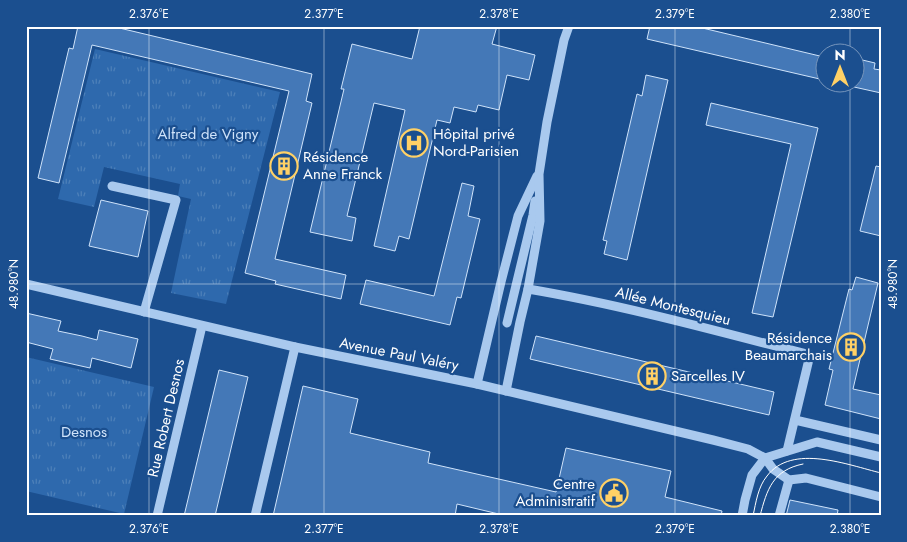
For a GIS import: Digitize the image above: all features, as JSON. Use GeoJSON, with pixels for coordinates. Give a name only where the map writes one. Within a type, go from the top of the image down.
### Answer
{"type":"FeatureCollection","features":[{"type":"Feature","properties":{"kind":"street"},"geometry":{"type":"LineString","coordinates":[[507,323],[533,215],[551,104],[564,40],[569,26]]}},
{"type":"Feature","properties":{"kind":"street"},"geometry":{"type":"LineString","coordinates":[[506,391],[528,289],[540,221],[539,174]]}},
{"type":"Feature","properties":{"kind":"street"},"geometry":{"type":"LineString","coordinates":[[477,384],[518,216],[539,174]]}},
{"type":"Feature","properties":{"kind":"street"},"geometry":{"type":"LineString","coordinates":[[112,186],[176,200],[144,312]]}},
{"type":"Feature","properties":{"kind":"street","name":"Avenue Paul Valéry"},"geometry":{"type":"LineString","coordinates":[[26,284],[295,347],[477,384],[748,449],[765,458],[789,480]]}},
{"type":"Feature","properties":{"kind":"street","name":"Allée Montesquieu"},"geometry":{"type":"LineString","coordinates":[[528,289],[582,298],[810,355],[795,420]]}},
{"type":"Feature","properties":{"kind":"street","name":"Rue Robert Desnos"},"geometry":{"type":"LineString","coordinates":[[158,516],[202,326]]}},
{"type":"Feature","properties":{"kind":"street"},"geometry":{"type":"LineString","coordinates":[[255,516],[295,347]]}},
{"type":"Feature","properties":{"kind":"street"},"geometry":{"type":"LineString","coordinates":[[787,451],[795,420],[881,440]]}},
{"type":"Feature","properties":{"kind":"street"},"geometry":{"type":"LineString","coordinates":[[823,443],[835,429]]}},
{"type":"Feature","properties":{"kind":"street"},"geometry":{"type":"LineString","coordinates":[[742,516],[752,475],[765,458],[817,442],[881,457]]}},
{"type":"Feature","properties":{"kind":"street"},"geometry":{"type":"LineString","coordinates":[[779,516],[789,480],[806,478],[881,497]]}},
{"type":"Feature","properties":{"kind":"green space","name":"Alfred de Vigny"},"geometry":{"type":"Polygon","coordinates":[[[95,49],[280,92],[226,304],[171,293],[191,199],[178,196],[180,184],[104,167],[94,207],[58,199],[95,49]]]}},
{"type":"Feature","properties":{"kind":"green space","name":"Desnos"},"geometry":{"type":"Polygon","coordinates":[[[26,357],[154,387],[124,514],[26,491],[26,357]]]}},
{"type":"Feature","properties":{"kind":"building","name":"Résidence Anne Franck"},"geometry":{"type":"Polygon","coordinates":[[[78,26],[111,26],[312,74],[306,101],[312,103],[275,259],[346,275],[341,299],[275,284],[276,281],[245,273],[289,91],[92,45],[59,183],[38,178],[69,48],[73,49],[78,26]]]}},
{"type":"Feature","properties":{"kind":"building","name":"Hôpital privé Nord-Parisien"},"geometry":{"type":"Polygon","coordinates":[[[420,26],[497,26],[492,44],[535,55],[529,80],[507,75],[499,110],[478,105],[476,112],[454,107],[450,123],[437,120],[409,239],[399,236],[395,251],[374,246],[405,110],[374,103],[347,216],[356,218],[352,241],[310,232],[344,89],[341,89],[352,44],[412,59],[420,26]]]}},
{"type":"Feature","properties":{"kind":"building"},"geometry":{"type":"Polygon","coordinates":[[[650,26],[694,26],[814,55],[814,78],[647,39],[650,26]]]}},
{"type":"Feature","properties":{"kind":"building"},"geometry":{"type":"Polygon","coordinates":[[[864,60],[875,63],[874,69],[881,70],[881,93],[864,89],[864,60]]]}},
{"type":"Feature","properties":{"kind":"building"},"geometry":{"type":"Polygon","coordinates":[[[646,75],[668,80],[627,260],[604,254],[607,241],[603,240],[637,94],[642,96],[646,75]]]}},
{"type":"Feature","properties":{"kind":"building"},"geometry":{"type":"Polygon","coordinates":[[[711,103],[818,128],[773,317],[752,313],[791,144],[706,125],[711,103]]]}},
{"type":"Feature","properties":{"kind":"building"},"geometry":{"type":"Polygon","coordinates":[[[876,166],[881,167],[881,236],[860,231],[876,166]]]}},
{"type":"Feature","properties":{"kind":"building"},"geometry":{"type":"Polygon","coordinates":[[[462,183],[474,186],[468,216],[480,219],[461,298],[457,297],[450,325],[360,304],[366,280],[434,296],[462,183]]]}},
{"type":"Feature","properties":{"kind":"building"},"geometry":{"type":"Polygon","coordinates":[[[101,200],[148,211],[138,257],[89,246],[101,200]]]}},
{"type":"Feature","properties":{"kind":"building","name":"Résidence Beaumarchais"},"geometry":{"type":"Polygon","coordinates":[[[856,277],[878,283],[853,389],[881,395],[881,419],[825,405],[833,370],[829,369],[849,289],[852,290],[856,277]]]}},
{"type":"Feature","properties":{"kind":"building"},"geometry":{"type":"Polygon","coordinates":[[[26,313],[61,321],[58,331],[97,340],[99,330],[138,339],[131,368],[92,358],[90,368],[50,359],[53,349],[26,342],[26,313]]]}},
{"type":"Feature","properties":{"kind":"building","name":"Sarcelles IV"},"geometry":{"type":"Polygon","coordinates":[[[536,336],[774,392],[769,415],[530,359],[536,336]]]}},
{"type":"Feature","properties":{"kind":"building"},"geometry":{"type":"Polygon","coordinates":[[[219,370],[248,377],[215,516],[184,516],[219,370]]]}},
{"type":"Feature","properties":{"kind":"building"},"geometry":{"type":"Polygon","coordinates":[[[303,386],[358,399],[350,433],[430,452],[428,463],[556,492],[566,448],[671,471],[665,497],[722,511],[721,516],[507,516],[457,504],[455,516],[273,516],[303,386]]]}},
{"type":"Feature","properties":{"kind":"building"},"geometry":{"type":"Polygon","coordinates":[[[790,500],[838,510],[837,516],[786,516],[790,500]]]}},
{"type":"Feature","properties":{"kind":"tram line"},"geometry":{"type":"LineString","coordinates":[[753,516],[764,480],[778,466],[791,460],[805,458],[821,459],[881,473]]}},
{"type":"Feature","properties":{"kind":"tram line"},"geometry":{"type":"LineString","coordinates":[[760,516],[765,497],[773,482],[785,471],[803,464]]}},
{"type":"Feature","properties":{"kind":"place","name":"Hôpital privé Nord-Parisien"},"geometry":{"type":"Point","coordinates":[414,143]}},
{"type":"Feature","properties":{"kind":"place","name":"Résidence Anne Franck"},"geometry":{"type":"Point","coordinates":[284,166]}},
{"type":"Feature","properties":{"kind":"place","name":"Résidence Beaumarchais"},"geometry":{"type":"Point","coordinates":[851,347]}},
{"type":"Feature","properties":{"kind":"place","name":"Sarcelles IV"},"geometry":{"type":"Point","coordinates":[652,376]}},
{"type":"Feature","properties":{"kind":"place","name":"Centre Administratif"},"geometry":{"type":"Point","coordinates":[614,493]}}]}
